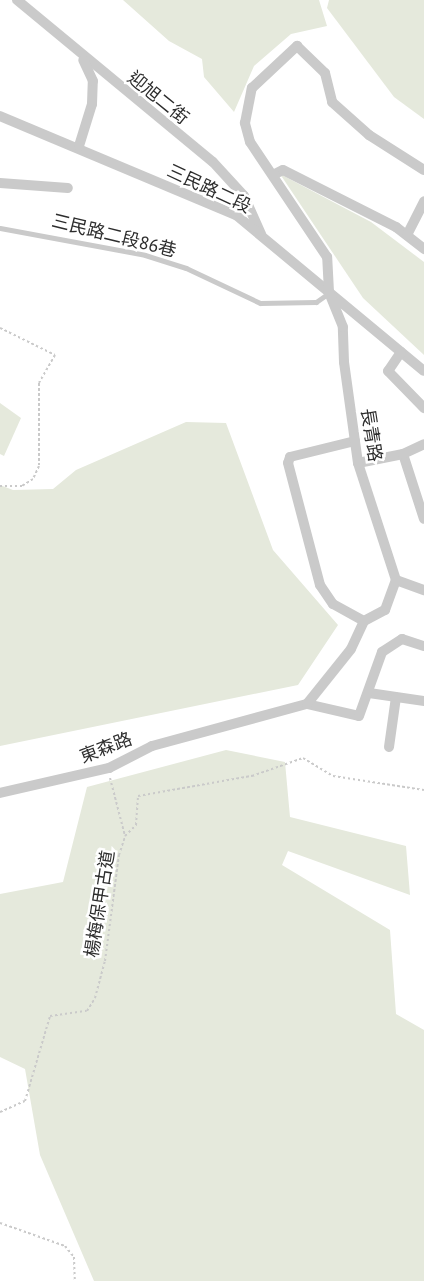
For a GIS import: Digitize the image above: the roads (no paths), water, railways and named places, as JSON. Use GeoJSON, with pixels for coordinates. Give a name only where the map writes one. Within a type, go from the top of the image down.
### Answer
{"type":"FeatureCollection","features":[{"type":"Feature","properties":{"kind":"street","name":"迎旭二街"},"geometry":{"type":"LineString","coordinates":[[17,0],[82,57],[213,162],[244,196],[262,235]]}},
{"type":"Feature","properties":{"kind":"street"},"geometry":{"type":"LineString","coordinates":[[329,292],[327,257],[250,142],[247,106],[259,80],[297,46],[325,73],[332,102],[369,135],[424,170]]}},
{"type":"Feature","properties":{"kind":"street"},"geometry":{"type":"LineString","coordinates":[[79,146],[92,104],[93,81],[82,57]]}},
{"type":"Feature","properties":{"kind":"street","name":"三民路二段"},"geometry":{"type":"LineString","coordinates":[[0,116],[79,146],[236,215],[424,371]]}},
{"type":"Feature","properties":{"kind":"street"},"geometry":{"type":"LineString","coordinates":[[273,175],[283,170],[407,235],[424,249]]}},
{"type":"Feature","properties":{"kind":"street"},"geometry":{"type":"LineString","coordinates":[[0,183],[68,188]]}},
{"type":"Feature","properties":{"kind":"street"},"geometry":{"type":"LineString","coordinates":[[407,235],[424,201]]}},
{"type":"Feature","properties":{"kind":"street","name":"長青路"},"geometry":{"type":"LineString","coordinates":[[329,292],[344,326],[344,362],[358,463],[396,580]]}},
{"type":"Feature","properties":{"kind":"street"},"geometry":{"type":"LineString","coordinates":[[401,352],[388,371],[424,408]]}},
{"type":"Feature","properties":{"kind":"street"},"geometry":{"type":"LineString","coordinates":[[355,441],[290,457],[288,463],[320,585],[333,604],[364,621]]}},
{"type":"Feature","properties":{"kind":"street"},"geometry":{"type":"LineString","coordinates":[[358,463],[403,454],[424,444]]}},
{"type":"Feature","properties":{"kind":"street"},"geometry":{"type":"LineString","coordinates":[[403,454],[424,519]]}},
{"type":"Feature","properties":{"kind":"street"},"geometry":{"type":"LineString","coordinates":[[424,590],[396,580],[385,610],[364,621],[351,649],[307,704],[359,716],[369,693],[382,652],[402,639],[424,646]]}},
{"type":"Feature","properties":{"kind":"street"},"geometry":{"type":"LineString","coordinates":[[369,693],[424,701]]}},
{"type":"Feature","properties":{"kind":"street"},"geometry":{"type":"LineString","coordinates":[[389,747],[396,697]]}},
{"type":"Feature","properties":{"kind":"street","name":"東森路"},"geometry":{"type":"LineString","coordinates":[[0,793],[109,768],[152,746],[222,729],[307,704]]}},
{"type":"Feature","properties":{"kind":"lane","name":"三民路二段86巷"},"geometry":{"type":"LineString","coordinates":[[0,228],[145,255],[186,268],[260,303],[316,302],[329,292]]}}]}
